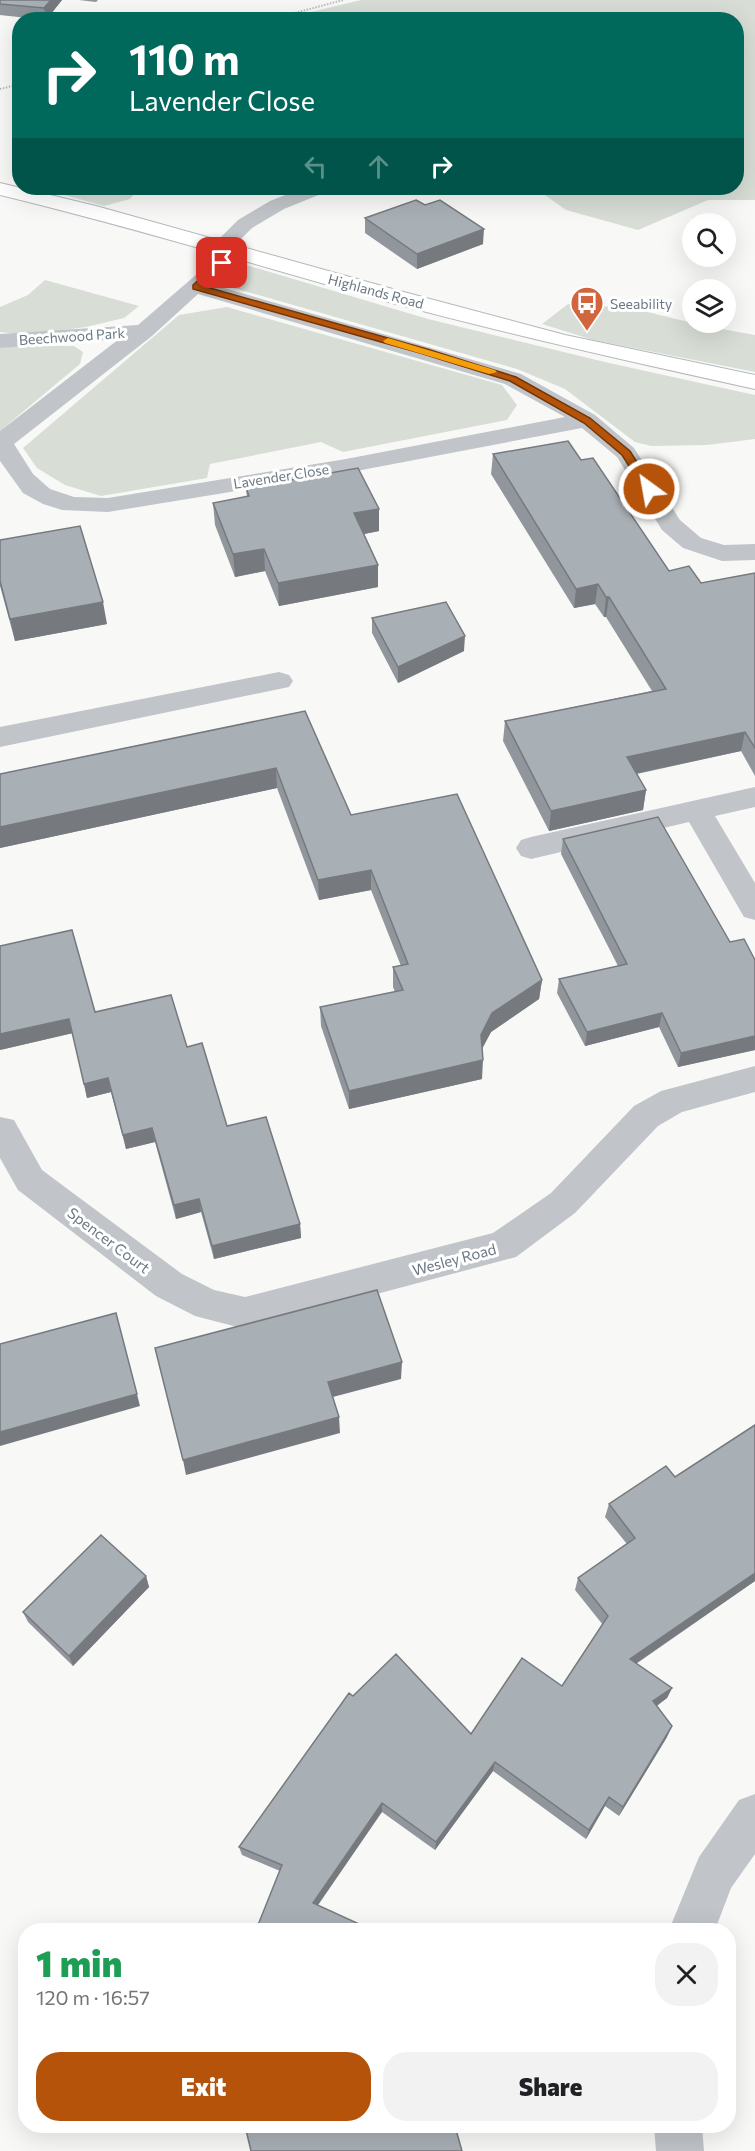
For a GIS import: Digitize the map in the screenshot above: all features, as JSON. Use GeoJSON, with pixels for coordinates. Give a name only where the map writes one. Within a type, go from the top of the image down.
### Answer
{"type":"FeatureCollection","features":[{"type":"Feature","properties":{"kind":"main road","name":"Highlands Road"},"geometry":{"type":"LineString","coordinates":[[25,195],[88,210],[563,341],[755,382]]}},
{"type":"Feature","properties":{"kind":"street","name":"Lavender Close"},"geometry":{"type":"LineString","coordinates":[[303,195],[245,224],[196,287],[144,331],[0,443],[25,481],[44,497],[72,505],[108,505],[346,466],[587,420]]}},
{"type":"Feature","properties":{"kind":"street"},"geometry":{"type":"LineString","coordinates":[[196,287],[423,351],[513,379],[587,420],[626,453],[671,525],[692,543],[722,553],[755,552]]}},
{"type":"Feature","properties":{"kind":"street","name":"Beechwood Park"},"geometry":{"type":"LineString","coordinates":[[0,341],[144,331]]}},
{"type":"Feature","properties":{"kind":"street"},"geometry":{"type":"LineString","coordinates":[[0,737],[279,681]]}},
{"type":"Feature","properties":{"kind":"street"},"geometry":{"type":"LineString","coordinates":[[531,848],[755,797]]}},
{"type":"Feature","properties":{"kind":"street"},"geometry":{"type":"LineString","coordinates":[[697,810],[755,909]]}},
{"type":"Feature","properties":{"kind":"street","name":"Wesley Road"},"geometry":{"type":"LineString","coordinates":[[245,1313],[503,1246],[563,1203],[646,1116],[673,1101],[755,1079]]}},
{"type":"Feature","properties":{"kind":"street","name":"Spencer Court"},"geometry":{"type":"LineString","coordinates":[[2,1130],[30,1180],[169,1285],[208,1305],[245,1313]]}},
{"type":"Feature","properties":{"kind":"street"},"geometry":{"type":"LineString","coordinates":[[695,1923],[715,1873],[755,1816]]}},
{"type":"Feature","properties":{"kind":"street"},"geometry":{"type":"LineString","coordinates":[[679,2133],[680,2151]]}},
{"type":"Feature","properties":{"kind":"path"},"geometry":{"type":"LineString","coordinates":[[299,12],[343,0]]}},
{"type":"Feature","properties":{"kind":"shaded area"},"geometry":{"type":"Polygon","coordinates":[[[361,0],[755,0],[755,200],[708,200],[638,230],[566,210],[545,195],[744,195],[744,12],[311,12],[361,0]]]}},
{"type":"Feature","properties":{"kind":"shaded area"},"geometry":{"type":"Polygon","coordinates":[[[64,195],[133,195],[130,199],[104,206],[64,195]]]}},
{"type":"Feature","properties":{"kind":"shaded area"},"geometry":{"type":"Polygon","coordinates":[[[246,265],[428,319],[609,363],[755,395],[755,439],[707,445],[651,446],[635,442],[565,389],[517,369],[230,287],[222,280],[232,269],[246,265]]]}},
{"type":"Feature","properties":{"kind":"shaded area"},"geometry":{"type":"Polygon","coordinates":[[[45,280],[139,306],[124,318],[86,327],[27,335],[0,332],[0,307],[28,295],[45,280]]]}},
{"type":"Feature","properties":{"kind":"shaded area"},"geometry":{"type":"Polygon","coordinates":[[[568,304],[631,308],[682,320],[682,333],[736,332],[755,335],[755,372],[593,340],[542,324],[568,304]]]}},
{"type":"Feature","properties":{"kind":"shaded area"},"geometry":{"type":"Polygon","coordinates":[[[227,307],[502,385],[517,405],[507,420],[343,452],[321,442],[210,464],[207,478],[101,496],[65,485],[37,468],[23,448],[179,315],[227,307]]]}},
{"type":"Feature","properties":{"kind":"shaded area"},"geometry":{"type":"Polygon","coordinates":[[[74,346],[83,352],[80,364],[0,431],[0,348],[74,346]]]}},
{"type":"Feature","properties":{"kind":"building"},"geometry":{"type":"Polygon","coordinates":[[[0,0],[51,0],[44,8],[0,4],[0,0]]]}},
{"type":"Feature","properties":{"kind":"building"},"geometry":{"type":"Polygon","coordinates":[[[416,200],[425,205],[440,200],[484,229],[417,254],[365,218],[416,200]]]}},
{"type":"Feature","properties":{"kind":"building"},"geometry":{"type":"Polygon","coordinates":[[[568,441],[581,460],[593,458],[669,571],[689,566],[701,583],[755,573],[755,748],[745,732],[627,757],[646,790],[551,811],[505,721],[666,689],[609,597],[606,597],[598,584],[576,589],[493,454],[568,441]]]}},
{"type":"Feature","properties":{"kind":"building"},"geometry":{"type":"Polygon","coordinates":[[[358,468],[379,509],[354,513],[378,565],[278,583],[264,549],[233,554],[213,503],[249,496],[246,488],[358,468]]]}},
{"type":"Feature","properties":{"kind":"building"},"geometry":{"type":"Polygon","coordinates":[[[80,526],[103,602],[10,619],[0,581],[0,540],[80,526]]]}},
{"type":"Feature","properties":{"kind":"building"},"geometry":{"type":"Polygon","coordinates":[[[446,602],[465,636],[398,667],[372,618],[446,602]]]}},
{"type":"Feature","properties":{"kind":"building"},"geometry":{"type":"Polygon","coordinates":[[[305,711],[351,815],[457,794],[542,980],[492,1013],[481,1035],[483,1060],[349,1091],[320,1007],[403,990],[393,967],[408,964],[371,870],[318,880],[276,768],[0,827],[0,774],[305,711]]]}},
{"type":"Feature","properties":{"kind":"building"},"geometry":{"type":"Polygon","coordinates":[[[658,817],[730,942],[744,939],[755,960],[755,1036],[681,1053],[662,1013],[587,1032],[559,979],[627,964],[563,839],[658,817]]]}},
{"type":"Feature","properties":{"kind":"building"},"geometry":{"type":"Polygon","coordinates":[[[72,930],[95,1012],[171,995],[187,1047],[202,1043],[227,1126],[266,1117],[300,1224],[212,1246],[199,1199],[174,1205],[152,1128],[123,1135],[108,1078],[84,1084],[69,1019],[0,1034],[0,946],[72,930]]]}},
{"type":"Feature","properties":{"kind":"building"},"geometry":{"type":"Polygon","coordinates":[[[377,1290],[402,1362],[328,1382],[339,1417],[183,1460],[155,1348],[377,1290]]]}},
{"type":"Feature","properties":{"kind":"building"},"geometry":{"type":"Polygon","coordinates":[[[116,1313],[137,1394],[0,1432],[0,1344],[116,1313]]]}},
{"type":"Feature","properties":{"kind":"building"},"geometry":{"type":"Polygon","coordinates":[[[755,1425],[755,1573],[630,1659],[672,1688],[653,1701],[672,1726],[623,1807],[609,1797],[589,1830],[495,1762],[436,1842],[382,1803],[313,1903],[357,1923],[259,1923],[282,1865],[239,1847],[349,1693],[353,1696],[396,1654],[471,1734],[522,1658],[562,1686],[608,1616],[578,1578],[635,1538],[609,1504],[666,1466],[675,1477],[755,1425]]]}},
{"type":"Feature","properties":{"kind":"building"},"geometry":{"type":"Polygon","coordinates":[[[101,1535],[146,1576],[69,1656],[23,1612],[101,1535]]]}},
{"type":"Feature","properties":{"kind":"building"},"geometry":{"type":"Polygon","coordinates":[[[247,2133],[457,2133],[462,2151],[251,2151],[247,2133]]]}},
{"type":"Feature","properties":{"kind":"slow traffic"},"geometry":{"type":"LineString","coordinates":[[388,341],[492,372]]}},
{"type":"Feature","properties":{"kind":"place","name":"Seeability"},"geometry":{"type":"Point","coordinates":[587,332]}},
{"type":"Feature","properties":{"kind":"route"},"geometry":{"type":"LineString","coordinates":[[222,263],[196,287],[423,351],[513,379],[587,420],[626,453],[649,489]]}}]}
